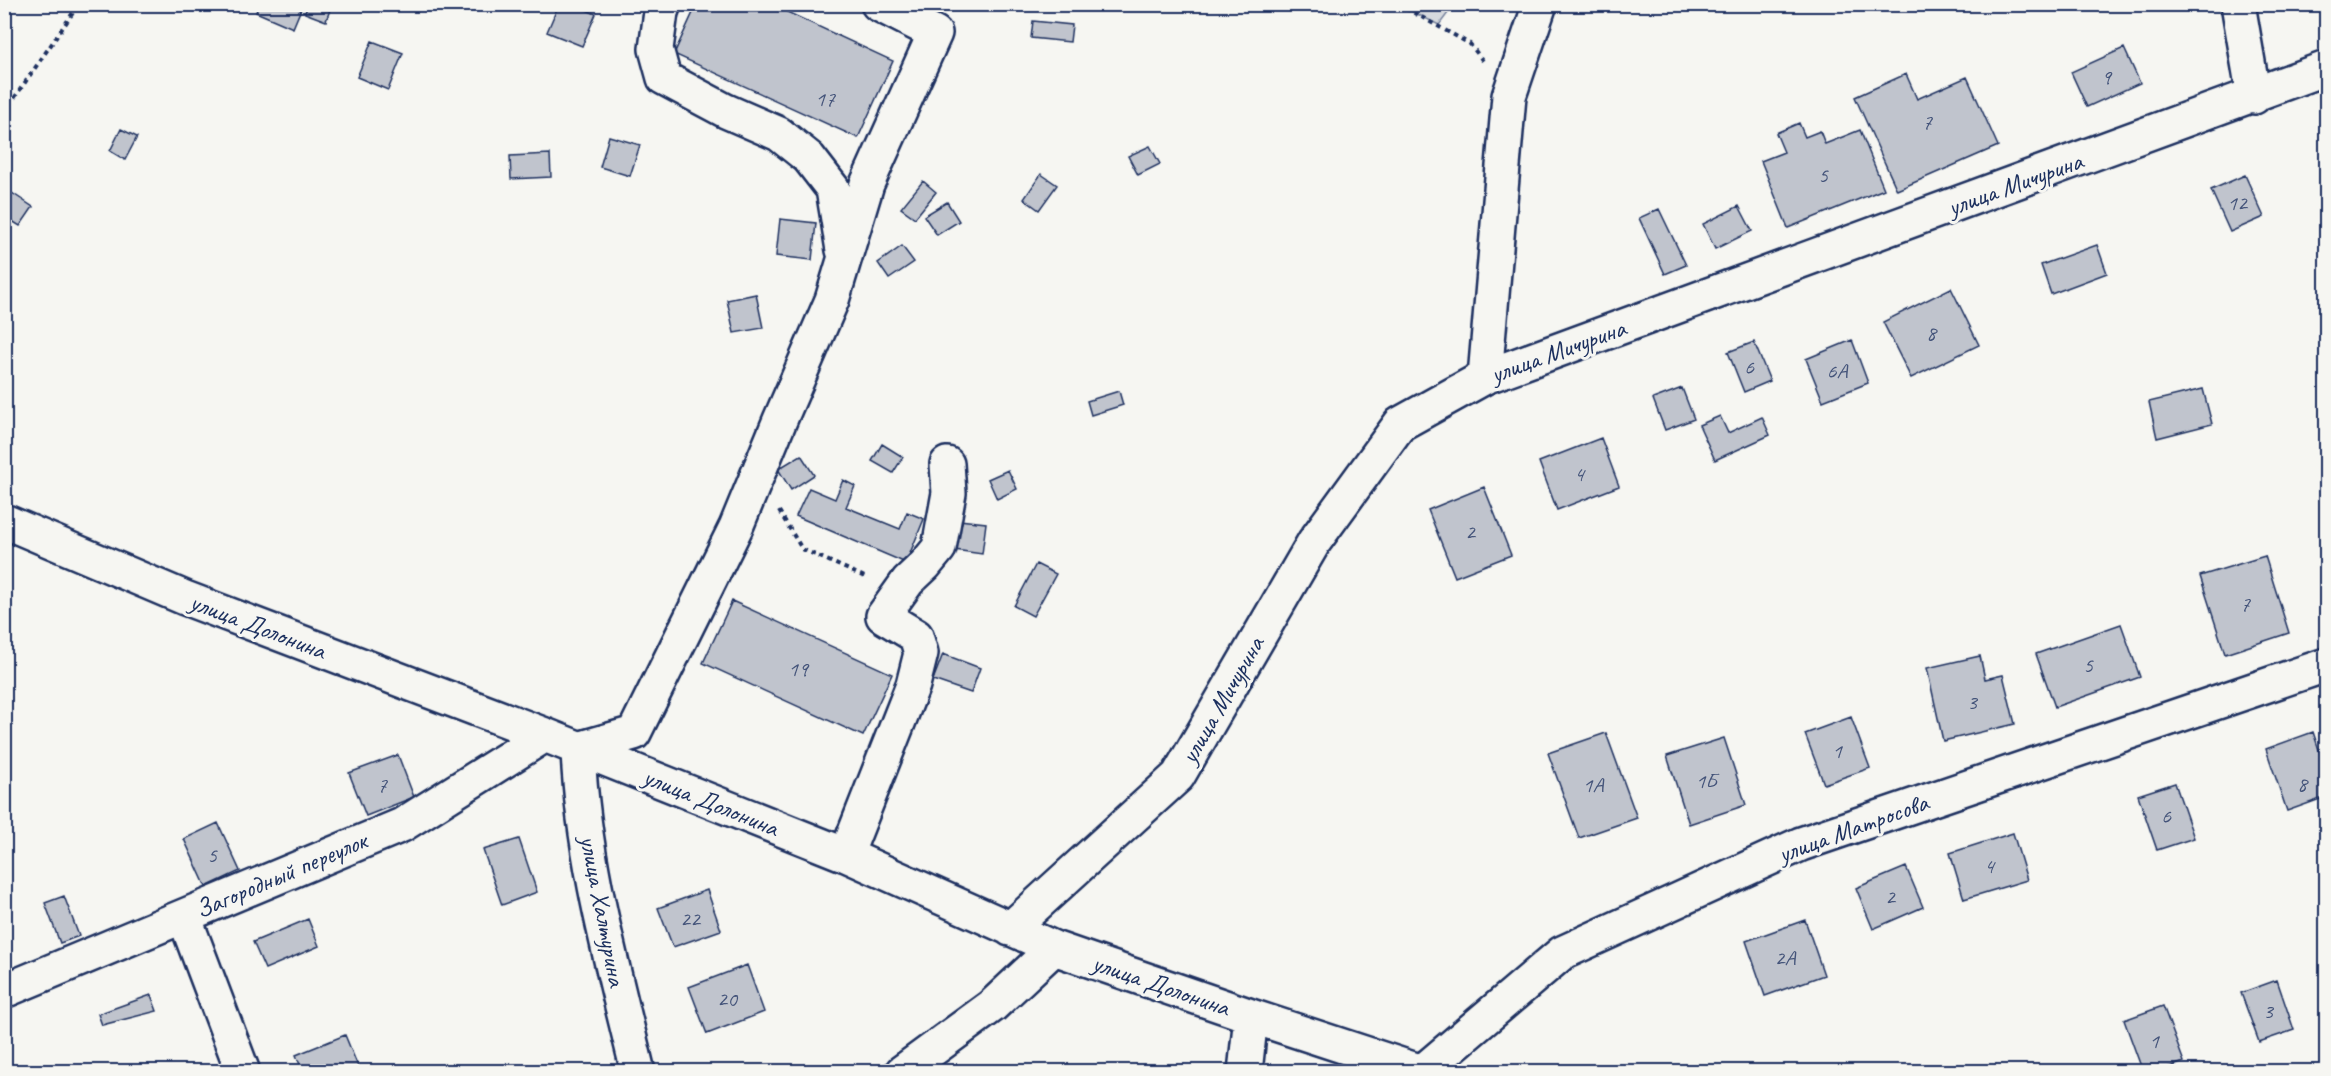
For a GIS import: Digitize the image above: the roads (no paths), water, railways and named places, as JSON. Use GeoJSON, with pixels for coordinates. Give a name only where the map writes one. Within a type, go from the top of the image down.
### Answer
{"type":"FeatureCollection","features":[{"type":"Feature","properties":{"kind":"street"},"geometry":{"type":"LineString","coordinates":[[664,4],[656,49],[664,78],[726,111],[779,134],[810,158],[833,189],[844,258]]}},
{"type":"Feature","properties":{"kind":"street"},"geometry":{"type":"LineString","coordinates":[[578,749],[634,732],[736,527],[832,300],[867,184],[935,33],[878,4]]}},
{"type":"Feature","properties":{"kind":"street"},"geometry":{"type":"LineString","coordinates":[[1485,377],[1509,96],[1540,4]]}},
{"type":"Feature","properties":{"kind":"street"},"geometry":{"type":"LineString","coordinates":[[2238,4],[2254,97]]}},
{"type":"Feature","properties":{"kind":"street","name":"улица Мичурина"},"geometry":{"type":"LineString","coordinates":[[1010,929],[1178,776],[1314,542],[1400,424],[1485,377],[2254,97],[2326,68]]}},
{"type":"Feature","properties":{"kind":"street"},"geometry":{"type":"LineString","coordinates":[[846,855],[913,685],[921,653],[916,636],[883,616],[900,592],[939,548],[949,493],[947,464]]}},
{"type":"Feature","properties":{"kind":"street","name":"улица Долонина"},"geometry":{"type":"LineString","coordinates":[[4,521],[184,598],[545,735],[846,855],[1054,948],[1251,1016],[1422,1071]]}},
{"type":"Feature","properties":{"kind":"street","name":"улица Матросова"},"geometry":{"type":"LineString","coordinates":[[1422,1071],[1562,953],[1801,844],[2326,665]]}},
{"type":"Feature","properties":{"kind":"street","name":"Загородный переулок"},"geometry":{"type":"LineString","coordinates":[[4,991],[402,825],[545,735]]}},
{"type":"Feature","properties":{"kind":"street","name":"улица Халтурина"},"geometry":{"type":"LineString","coordinates":[[578,749],[580,793],[606,941],[638,1071]]}},
{"type":"Feature","properties":{"kind":"street"},"geometry":{"type":"LineString","coordinates":[[184,916],[243,1071]]}},
{"type":"Feature","properties":{"kind":"street"},"geometry":{"type":"LineString","coordinates":[[902,1071],[992,1006],[1054,948]]}},
{"type":"Feature","properties":{"kind":"street"},"geometry":{"type":"LineString","coordinates":[[1245,1071],[1251,1016]]}}]}
